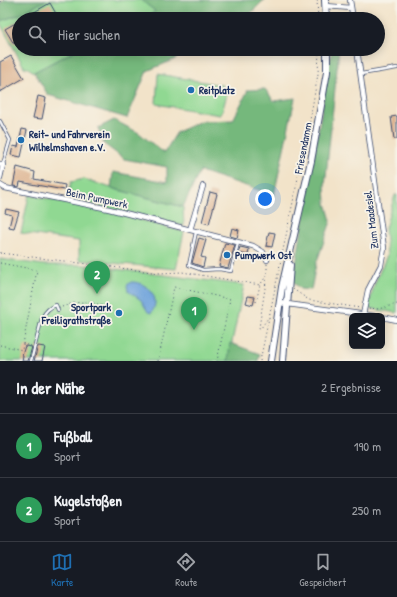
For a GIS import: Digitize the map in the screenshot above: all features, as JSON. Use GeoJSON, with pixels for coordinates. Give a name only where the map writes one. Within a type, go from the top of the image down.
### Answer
{"type":"FeatureCollection","features":[{"type":"Feature","properties":{"kind":"main road","name":"Friesendamm"},"geometry":{"type":"LineString","coordinates":[[271,361],[290,250],[311,161],[327,72],[327,56]]}},
{"type":"Feature","properties":{"kind":"main road","name":"Friesendamm"},"geometry":{"type":"LineString","coordinates":[[283,361],[288,304],[290,250]]}},
{"type":"Feature","properties":{"kind":"street"},"geometry":{"type":"LineString","coordinates":[[350,0],[352,12]]}},
{"type":"Feature","properties":{"kind":"street"},"geometry":{"type":"LineString","coordinates":[[325,3],[351,8]]}},
{"type":"Feature","properties":{"kind":"street","name":"Zum Maadesiel"},"geometry":{"type":"LineString","coordinates":[[358,56],[384,248],[381,265],[368,290],[363,313]]}},
{"type":"Feature","properties":{"kind":"street"},"geometry":{"type":"LineString","coordinates":[[0,178],[1,164]]}},
{"type":"Feature","properties":{"kind":"street","name":"Beim Pumpwerk"},"geometry":{"type":"LineString","coordinates":[[0,184],[5,188],[109,209],[253,246],[263,252],[266,260]]}},
{"type":"Feature","properties":{"kind":"street"},"geometry":{"type":"LineString","coordinates":[[190,230],[202,186]]}},
{"type":"Feature","properties":{"kind":"street"},"geometry":{"type":"LineString","coordinates":[[280,303],[349,313]]}},
{"type":"Feature","properties":{"kind":"street"},"geometry":{"type":"LineString","coordinates":[[385,318],[397,320]]}},
{"type":"Feature","properties":{"kind":"lane"},"geometry":{"type":"LineString","coordinates":[[360,74],[397,68]]}},
{"type":"Feature","properties":{"kind":"lane"},"geometry":{"type":"LineString","coordinates":[[0,121],[10,140],[1,164]]}},
{"type":"Feature","properties":{"kind":"lane"},"geometry":{"type":"LineString","coordinates":[[196,232],[189,265],[203,270],[219,269],[231,271],[238,242]]}},
{"type":"Feature","properties":{"kind":"lane"},"geometry":{"type":"LineString","coordinates":[[31,361],[40,323],[45,313],[52,306],[56,305],[58,310]]}},
{"type":"Feature","properties":{"kind":"path"},"geometry":{"type":"LineString","coordinates":[[0,2],[4,0]]}},
{"type":"Feature","properties":{"kind":"path"},"geometry":{"type":"LineString","coordinates":[[317,0],[318,12]]}},
{"type":"Feature","properties":{"kind":"path"},"geometry":{"type":"LineString","coordinates":[[260,361],[310,120],[318,74],[319,56]]}},
{"type":"Feature","properties":{"kind":"path"},"geometry":{"type":"LineString","coordinates":[[0,253],[160,273],[182,272],[260,284]]}},
{"type":"Feature","properties":{"kind":"path"},"geometry":{"type":"LineString","coordinates":[[266,260],[267,275],[259,328],[263,326],[266,319],[269,319]]}},
{"type":"Feature","properties":{"kind":"path"},"geometry":{"type":"LineString","coordinates":[[0,263],[37,270],[22,350],[0,345]]}},
{"type":"Feature","properties":{"kind":"path"},"geometry":{"type":"LineString","coordinates":[[256,302],[260,284],[267,275]]}},
{"type":"Feature","properties":{"kind":"path"},"geometry":{"type":"LineString","coordinates":[[158,361],[174,287],[230,299],[217,361]]}},
{"type":"Feature","properties":{"kind":"path"},"geometry":{"type":"LineString","coordinates":[[289,288],[293,289],[309,300],[378,309],[397,304]]}},
{"type":"Feature","properties":{"kind":"path"},"geometry":{"type":"LineString","coordinates":[[58,310],[71,304],[85,302],[97,303],[105,306]]}},
{"type":"Feature","properties":{"kind":"path"},"geometry":{"type":"LineString","coordinates":[[23,344],[34,346]]}},
{"type":"Feature","properties":{"kind":"green space"},"geometry":{"type":"Polygon","coordinates":[[[6,0],[46,0],[25,12],[12,12],[12,17],[0,21],[0,3],[6,0]]]}},
{"type":"Feature","properties":{"kind":"green space"},"geometry":{"type":"Polygon","coordinates":[[[46,0],[141,0],[155,11],[154,12],[25,12],[46,0]]]}},
{"type":"Feature","properties":{"kind":"green space"},"geometry":{"type":"Polygon","coordinates":[[[141,0],[265,0],[252,12],[154,12],[155,11],[141,0]]]}},
{"type":"Feature","properties":{"kind":"green space"},"geometry":{"type":"Polygon","coordinates":[[[12,17],[12,45],[0,23],[0,21],[12,17]]]}},
{"type":"Feature","properties":{"kind":"green space"},"geometry":{"type":"Polygon","coordinates":[[[18,56],[65,56],[34,72],[24,67],[18,56]]]}},
{"type":"Feature","properties":{"kind":"green space"},"geometry":{"type":"Polygon","coordinates":[[[65,56],[180,56],[147,71],[127,118],[48,95],[34,72],[65,56]]]}},
{"type":"Feature","properties":{"kind":"green space"},"geometry":{"type":"Polygon","coordinates":[[[331,56],[338,56],[325,186],[326,203],[331,221],[316,264],[311,290],[300,289],[293,282],[331,56]]]}},
{"type":"Feature","properties":{"kind":"green space","name":"Reitplatz"},"geometry":{"type":"Polygon","coordinates":[[[158,74],[222,85],[227,94],[220,115],[156,104],[158,74]]]}},
{"type":"Feature","properties":{"kind":"green space"},"geometry":{"type":"Polygon","coordinates":[[[265,89],[274,101],[295,98],[274,195],[200,171],[183,207],[111,188],[113,172],[167,182],[167,167],[124,159],[104,144],[98,128],[114,120],[139,133],[164,153],[177,132],[201,121],[233,120],[248,90],[265,89]]]}},
{"type":"Feature","properties":{"kind":"green space"},"geometry":{"type":"Polygon","coordinates":[[[84,179],[111,188],[183,207],[184,226],[67,198],[71,182],[84,179]]]}},
{"type":"Feature","properties":{"kind":"green space"},"geometry":{"type":"Polygon","coordinates":[[[29,195],[108,211],[184,232],[176,269],[79,260],[79,241],[21,233],[29,195]]]}},
{"type":"Feature","properties":{"kind":"green space"},"geometry":{"type":"Polygon","coordinates":[[[395,195],[397,195],[397,313],[368,308],[375,283],[387,255],[385,228],[395,195]]]}},
{"type":"Feature","properties":{"kind":"green space","name":"Sportpark Freiligrathstraße"},"geometry":{"type":"Polygon","coordinates":[[[0,259],[44,265],[83,265],[244,285],[228,361],[0,361],[0,259]]]}},
{"type":"Feature","properties":{"kind":"green space"},"geometry":{"type":"Polygon","coordinates":[[[230,343],[260,354],[258,361],[228,361],[230,343]]]}},
{"type":"Feature","properties":{"kind":"water"},"geometry":{"type":"Polygon","coordinates":[[[131,282],[137,282],[147,287],[154,296],[155,302],[151,313],[148,312],[141,300],[128,291],[127,285],[131,282]]]}},
{"type":"Feature","properties":{"kind":"building"},"geometry":{"type":"Polygon","coordinates":[[[50,3],[55,12],[34,12],[50,3]]]}},
{"type":"Feature","properties":{"kind":"building"},"geometry":{"type":"Polygon","coordinates":[[[12,25],[12,41],[5,29],[12,25]]]}},
{"type":"Feature","properties":{"kind":"building"},"geometry":{"type":"Polygon","coordinates":[[[11,56],[24,78],[0,92],[0,62],[11,56]]]}},
{"type":"Feature","properties":{"kind":"building"},"geometry":{"type":"Polygon","coordinates":[[[38,96],[46,98],[42,119],[33,118],[38,96]]]}},
{"type":"Feature","properties":{"kind":"building"},"geometry":{"type":"Polygon","coordinates":[[[397,116],[397,139],[394,139],[391,117],[397,116]]]}},
{"type":"Feature","properties":{"kind":"building"},"geometry":{"type":"Polygon","coordinates":[[[22,129],[27,130],[21,157],[11,155],[13,146],[18,147],[22,129]]]}},
{"type":"Feature","properties":{"kind":"building"},"geometry":{"type":"Polygon","coordinates":[[[17,167],[35,172],[34,179],[65,185],[64,190],[20,182],[19,187],[13,186],[17,167]]]}},
{"type":"Feature","properties":{"kind":"building"},"geometry":{"type":"Polygon","coordinates":[[[210,192],[217,194],[209,224],[202,222],[210,192]]]}},
{"type":"Feature","properties":{"kind":"building"},"geometry":{"type":"Polygon","coordinates":[[[6,209],[19,212],[14,228],[9,227],[12,215],[5,213],[6,209]]]}},
{"type":"Feature","properties":{"kind":"building"},"geometry":{"type":"Polygon","coordinates":[[[232,228],[239,230],[237,238],[230,236],[232,228]]]}},
{"type":"Feature","properties":{"kind":"building"},"geometry":{"type":"Polygon","coordinates":[[[269,232],[275,233],[272,247],[266,246],[269,232]]]}},
{"type":"Feature","properties":{"kind":"building"},"geometry":{"type":"Polygon","coordinates":[[[199,238],[206,240],[201,257],[205,258],[203,267],[192,263],[199,238]]]}},
{"type":"Feature","properties":{"kind":"building","name":"Pumpwerk Ost"},"geometry":{"type":"Polygon","coordinates":[[[225,243],[235,245],[228,268],[219,266],[225,243]]]}},
{"type":"Feature","properties":{"kind":"building"},"geometry":{"type":"Polygon","coordinates":[[[240,247],[249,249],[248,255],[238,253],[240,247]]]}},
{"type":"Feature","properties":{"kind":"building"},"geometry":{"type":"Polygon","coordinates":[[[248,296],[255,297],[253,305],[246,303],[248,296]]]}},
{"type":"Feature","properties":{"kind":"building"},"geometry":{"type":"Polygon","coordinates":[[[25,346],[32,347],[28,361],[22,361],[22,355],[25,346]]]}},
{"type":"Feature","properties":{"kind":"building"},"geometry":{"type":"Polygon","coordinates":[[[38,346],[45,347],[42,361],[34,361],[38,346]]]}},
{"type":"Feature","properties":{"kind":"place","name":"Reitplatz"},"geometry":{"type":"Point","coordinates":[191,90]}},
{"type":"Feature","properties":{"kind":"place","name":"Reit- und Fahrverein Wilhelmshaven e.V."},"geometry":{"type":"Point","coordinates":[21,140]}},
{"type":"Feature","properties":{"kind":"place","name":"Pumpwerk Ost"},"geometry":{"type":"Point","coordinates":[227,255]}},
{"type":"Feature","properties":{"kind":"place","name":"Kugelstoßen"},"geometry":{"type":"Point","coordinates":[97,294]}},
{"type":"Feature","properties":{"kind":"place","name":"Sportpark Freiligrathstraße"},"geometry":{"type":"Point","coordinates":[119,313]}},
{"type":"Feature","properties":{"kind":"place","name":"Fußball"},"geometry":{"type":"Point","coordinates":[194,330]}}]}
